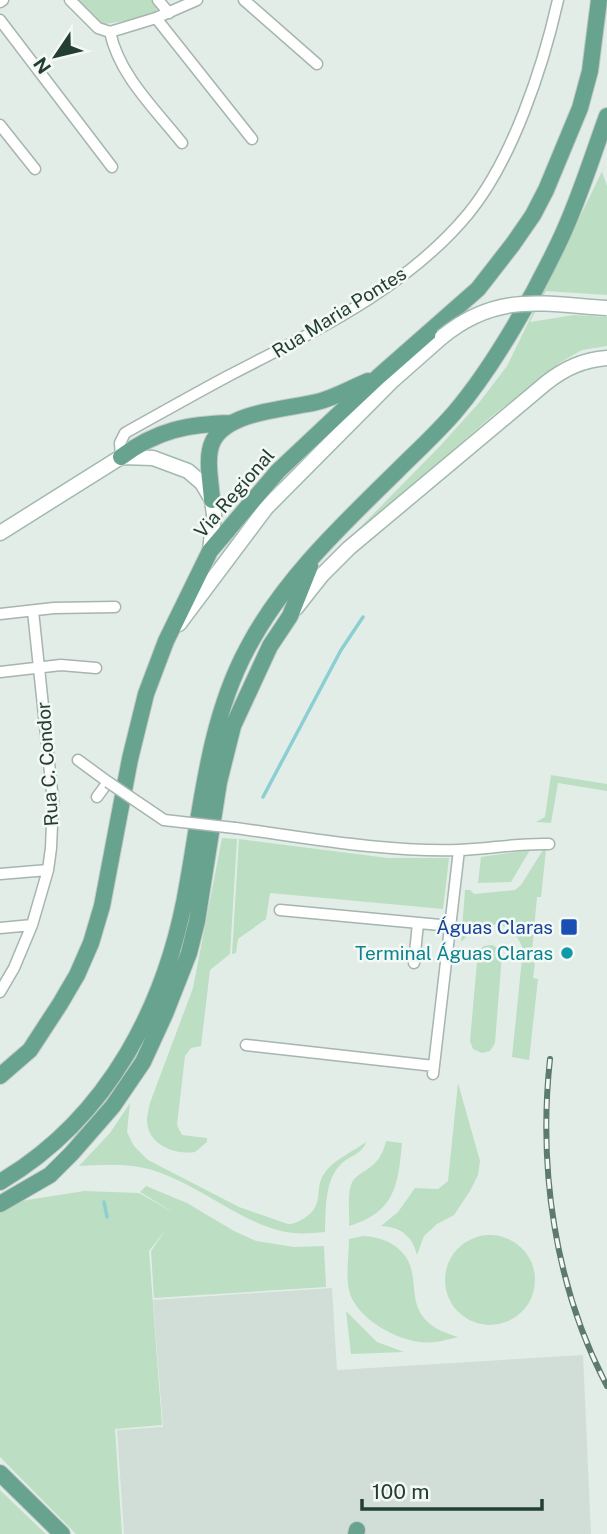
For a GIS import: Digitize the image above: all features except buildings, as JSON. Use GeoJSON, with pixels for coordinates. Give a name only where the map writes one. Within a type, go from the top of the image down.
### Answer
{"type":"FeatureCollection","features":[{"type":"Feature","properties":{"kind":"main road","name":"Via Regional"},"geometry":{"type":"LineString","coordinates":[[0,1076],[30,1050],[66,995],[91,943],[102,906],[146,694],[166,641],[210,551],[278,471],[378,377],[478,289],[533,215],[580,108],[590,71],[599,0]]}},
{"type":"Feature","properties":{"kind":"main road"},"geometry":{"type":"LineString","coordinates":[[0,1182],[40,1155],[84,1114],[131,1049],[146,1019],[166,973],[177,931],[214,737],[228,691],[246,650],[276,600],[314,555],[453,414],[481,378],[559,241],[607,116]]}},
{"type":"Feature","properties":{"kind":"main road"},"geometry":{"type":"LineString","coordinates":[[166,641],[266,508],[391,382],[442,337],[469,318],[500,305],[537,303],[607,309]]}},
{"type":"Feature","properties":{"kind":"main road"},"geometry":{"type":"LineString","coordinates":[[0,1204],[50,1175],[113,1106],[143,1062],[192,943],[219,782],[233,726],[270,646],[290,616],[322,575],[349,548],[499,421],[562,371],[577,363],[607,358]]}},
{"type":"Feature","properties":{"kind":"main road"},"geometry":{"type":"LineString","coordinates":[[210,551],[214,515],[210,452],[220,431],[252,415],[320,402],[378,377]]}},
{"type":"Feature","properties":{"kind":"main road"},"geometry":{"type":"LineString","coordinates":[[0,533],[142,442],[172,429],[201,424],[233,423]]}},
{"type":"Feature","properties":{"kind":"main road"},"geometry":{"type":"LineString","coordinates":[[121,457],[153,458],[188,471],[202,482],[212,500]]}},
{"type":"Feature","properties":{"kind":"main road"},"geometry":{"type":"LineString","coordinates":[[290,616],[314,555]]}},
{"type":"Feature","properties":{"kind":"main road"},"geometry":{"type":"LineString","coordinates":[[0,1473],[62,1534]]}},
{"type":"Feature","properties":{"kind":"street"},"geometry":{"type":"LineString","coordinates":[[70,0],[98,28],[110,32],[156,18],[197,0]]}},
{"type":"Feature","properties":{"kind":"street"},"geometry":{"type":"LineString","coordinates":[[158,0],[169,13]]}},
{"type":"Feature","properties":{"kind":"street"},"geometry":{"type":"LineString","coordinates":[[244,0],[317,64]]}},
{"type":"Feature","properties":{"kind":"street","name":"Rua Maria Pontes"},"geometry":{"type":"LineString","coordinates":[[121,457],[120,443],[125,433],[281,350],[386,288],[468,215],[497,170],[518,125],[558,0]]}},
{"type":"Feature","properties":{"kind":"street"},"geometry":{"type":"LineString","coordinates":[[156,18],[251,139]]}},
{"type":"Feature","properties":{"kind":"street"},"geometry":{"type":"LineString","coordinates":[[0,20],[112,167]]}},
{"type":"Feature","properties":{"kind":"street"},"geometry":{"type":"LineString","coordinates":[[110,32],[113,50],[122,68],[182,144]]}},
{"type":"Feature","properties":{"kind":"street"},"geometry":{"type":"LineString","coordinates":[[0,125],[35,169]]}},
{"type":"Feature","properties":{"kind":"street"},"geometry":{"type":"LineString","coordinates":[[0,614],[115,607]]}},
{"type":"Feature","properties":{"kind":"street","name":"Rua C. Condor"},"geometry":{"type":"LineString","coordinates":[[1,988],[22,952],[48,870],[53,801],[33,611]]}},
{"type":"Feature","properties":{"kind":"street"},"geometry":{"type":"LineString","coordinates":[[0,672],[40,666],[96,668]]}},
{"type":"Feature","properties":{"kind":"street"},"geometry":{"type":"LineString","coordinates":[[78,760],[164,820],[380,848],[459,850],[522,843],[549,844]]}},
{"type":"Feature","properties":{"kind":"street"},"geometry":{"type":"LineString","coordinates":[[97,797],[108,782]]}},
{"type":"Feature","properties":{"kind":"street"},"geometry":{"type":"LineString","coordinates":[[246,1045],[434,1070],[459,850]]}},
{"type":"Feature","properties":{"kind":"street"},"geometry":{"type":"LineString","coordinates":[[0,874],[48,870]]}},
{"type":"Feature","properties":{"kind":"street"},"geometry":{"type":"LineString","coordinates":[[280,910],[451,926]]}},
{"type":"Feature","properties":{"kind":"street"},"geometry":{"type":"LineString","coordinates":[[414,963],[418,923]]}},
{"type":"Feature","properties":{"kind":"street"},"geometry":{"type":"LineString","coordinates":[[0,928],[32,925]]}},
{"type":"Feature","properties":{"kind":"shaded area"},"geometry":{"type":"Polygon","coordinates":[[[332,1288],[337,1370],[583,1355],[591,1534],[124,1534],[117,1430],[163,1427],[153,1300],[332,1288]]]}},
{"type":"Feature","properties":{"kind":"green space"},"geometry":{"type":"Polygon","coordinates":[[[72,0],[154,0],[157,10],[156,16],[105,24],[72,0]]]}},
{"type":"Feature","properties":{"kind":"green space"},"geometry":{"type":"Polygon","coordinates":[[[607,161],[602,172],[607,186],[607,295],[546,291],[530,322],[574,315],[607,317],[607,346],[582,350],[561,362],[492,416],[334,554],[441,445],[478,404],[507,366],[607,161]]]}},
{"type":"Feature","properties":{"kind":"green space"},"geometry":{"type":"Polygon","coordinates":[[[551,775],[607,784],[607,791],[558,783],[551,823],[536,822],[545,817],[551,775]]]}},
{"type":"Feature","properties":{"kind":"green space"},"geometry":{"type":"Polygon","coordinates":[[[222,838],[237,839],[230,954],[210,970],[201,1046],[191,1048],[185,1056],[177,1125],[182,1135],[207,1138],[207,1142],[195,1152],[187,1153],[171,1150],[157,1142],[148,1129],[147,1116],[193,988],[222,838]]]}},
{"type":"Feature","properties":{"kind":"green space"},"geometry":{"type":"Polygon","coordinates":[[[239,839],[388,858],[449,858],[443,909],[270,893],[266,919],[238,939],[236,953],[232,954],[239,839]]]}},
{"type":"Feature","properties":{"kind":"green space"},"geometry":{"type":"Polygon","coordinates":[[[530,850],[511,882],[478,883],[481,857],[530,850]]]}},
{"type":"Feature","properties":{"kind":"green space"},"geometry":{"type":"Polygon","coordinates":[[[543,850],[546,850],[541,897],[537,897],[531,962],[535,963],[533,978],[538,979],[529,1060],[512,1057],[523,949],[518,938],[504,926],[496,925],[478,929],[461,942],[465,890],[474,894],[515,890],[543,850]]]}},
{"type":"Feature","properties":{"kind":"green space"},"geometry":{"type":"Polygon","coordinates":[[[492,945],[502,954],[495,1043],[490,1051],[482,1053],[473,1049],[470,1041],[478,951],[484,946],[492,945]]]}},
{"type":"Feature","properties":{"kind":"green space"},"geometry":{"type":"Polygon","coordinates":[[[458,1083],[480,1161],[478,1175],[454,1215],[437,1224],[424,1236],[417,1255],[405,1234],[394,1228],[381,1226],[398,1212],[415,1188],[438,1189],[448,1181],[458,1083]]]}},
{"type":"Feature","properties":{"kind":"green space"},"geometry":{"type":"Polygon","coordinates":[[[130,1103],[127,1132],[134,1146],[148,1160],[239,1207],[288,1224],[310,1214],[317,1202],[322,1177],[339,1159],[366,1142],[359,1152],[342,1163],[332,1178],[327,1195],[325,1232],[293,1233],[256,1222],[182,1182],[144,1168],[128,1165],[79,1166],[110,1133],[130,1103]]]}},
{"type":"Feature","properties":{"kind":"green space"},"geometry":{"type":"Polygon","coordinates":[[[386,1141],[402,1143],[396,1184],[385,1205],[364,1220],[349,1226],[351,1185],[378,1159],[386,1141]]]}},
{"type":"Feature","properties":{"kind":"green space"},"geometry":{"type":"Polygon","coordinates":[[[146,1186],[187,1203],[256,1241],[294,1247],[324,1246],[326,1287],[154,1298],[151,1251],[167,1228],[149,1251],[162,1425],[115,1429],[122,1534],[76,1534],[0,1457],[0,1212],[21,1201],[84,1191],[139,1193],[178,1215],[140,1192],[146,1186]]]}},
{"type":"Feature","properties":{"kind":"green space"},"geometry":{"type":"Polygon","coordinates":[[[490,1235],[507,1238],[522,1248],[532,1263],[535,1280],[532,1297],[522,1312],[507,1322],[490,1325],[473,1322],[458,1312],[448,1297],[445,1280],[448,1263],[458,1248],[473,1238],[490,1235]]]}},
{"type":"Feature","properties":{"kind":"green space"},"geometry":{"type":"Polygon","coordinates":[[[363,1236],[380,1239],[400,1250],[409,1264],[415,1299],[421,1314],[433,1326],[458,1337],[430,1342],[410,1340],[389,1332],[361,1312],[350,1294],[348,1266],[349,1239],[363,1236]]]}},
{"type":"Feature","properties":{"kind":"green space"},"geometry":{"type":"Polygon","coordinates":[[[346,1311],[377,1342],[404,1352],[351,1354],[346,1311]]]}},
{"type":"Feature","properties":{"kind":"green space"},"geometry":{"type":"Polygon","coordinates":[[[0,1490],[3,1493],[46,1534],[0,1534],[0,1490]]]}},
{"type":"Feature","properties":{"kind":"waterway"},"geometry":{"type":"LineString","coordinates":[[263,797],[341,650],[363,617]]}},
{"type":"Feature","properties":{"kind":"waterway"},"geometry":{"type":"LineString","coordinates":[[104,1202],[107,1217]]}},
{"type":"Feature","properties":{"kind":"railway"},"geometry":{"type":"LineString","coordinates":[[550,1059],[547,1143],[554,1227],[574,1309],[607,1386]]}},
{"type":"Feature","properties":{"kind":"place","name":"Águas Claras"},"geometry":{"type":"Point","coordinates":[569,927]}},
{"type":"Feature","properties":{"kind":"place","name":"Terminal Águas Claras"},"geometry":{"type":"Point","coordinates":[567,953]}}]}
